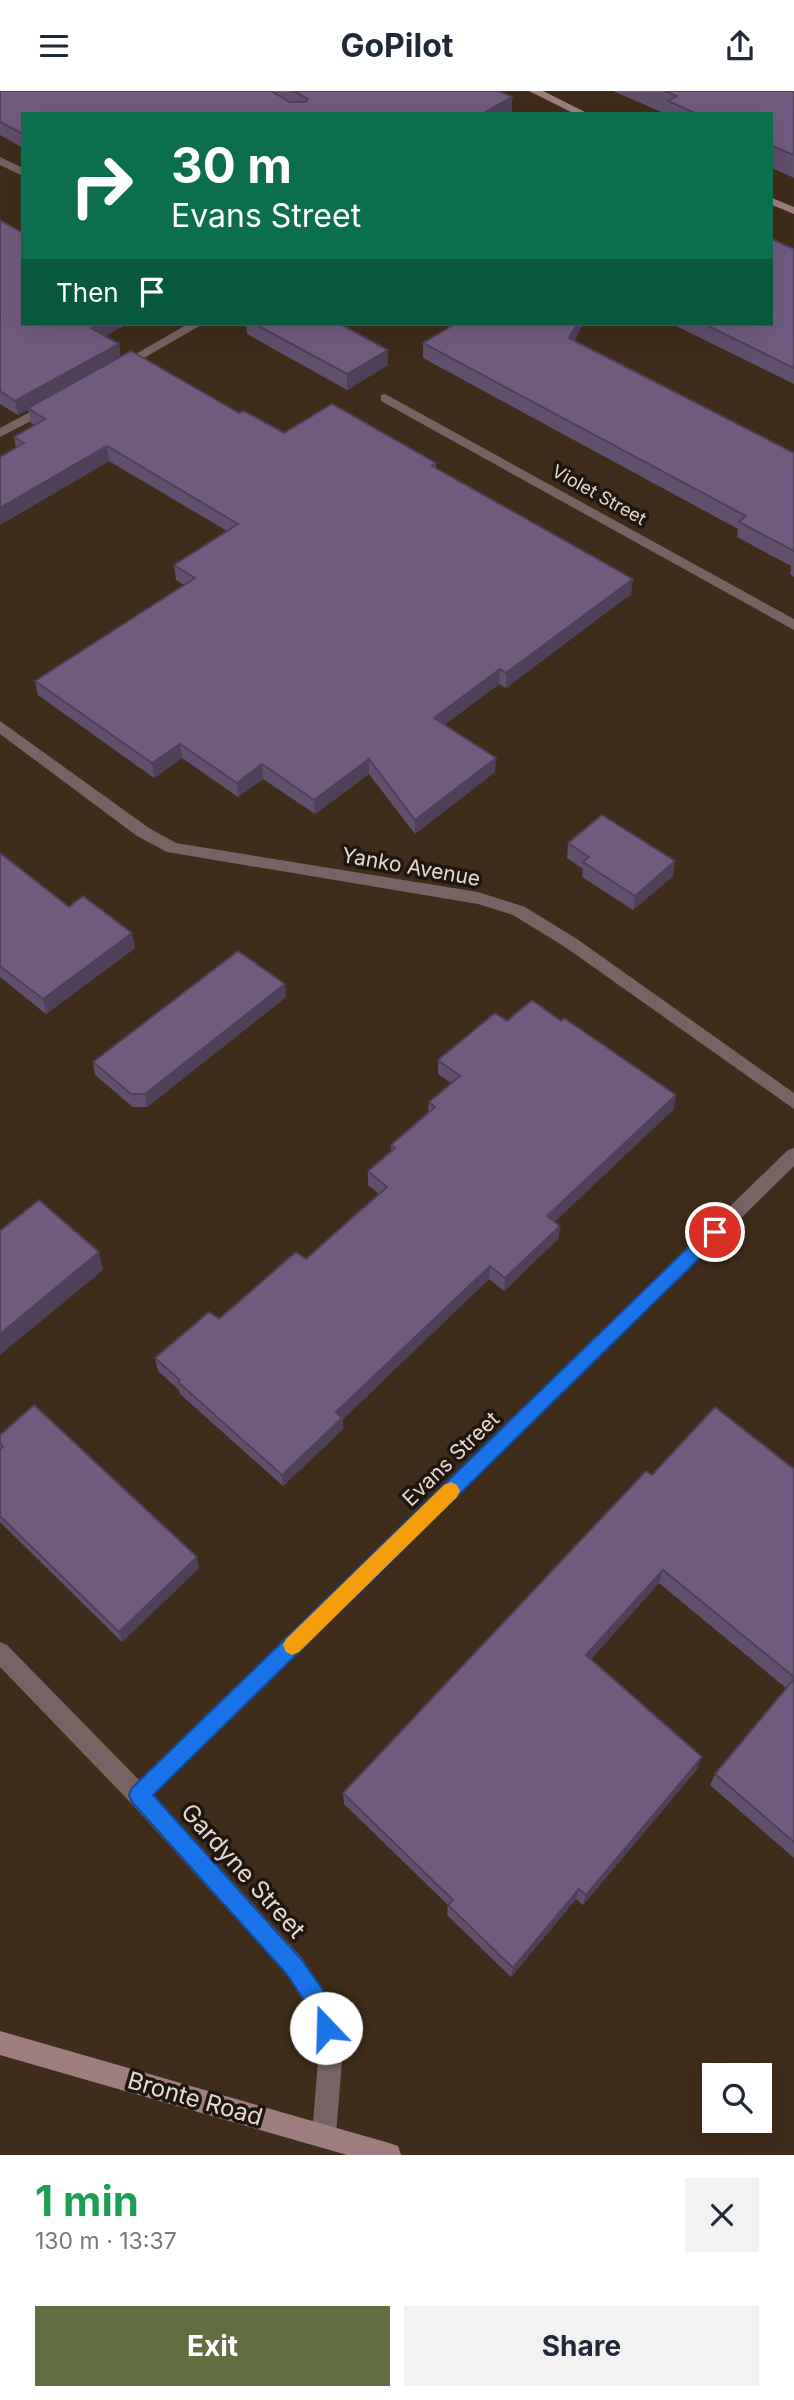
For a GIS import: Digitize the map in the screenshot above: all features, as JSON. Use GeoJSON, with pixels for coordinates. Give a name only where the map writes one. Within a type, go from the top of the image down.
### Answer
{"type":"FeatureCollection","features":[{"type":"Feature","properties":{"kind":"street"},"geometry":{"type":"LineString","coordinates":[[534,91],[579,112]]}},
{"type":"Feature","properties":{"kind":"street"},"geometry":{"type":"LineString","coordinates":[[0,160],[21,172]]}},
{"type":"Feature","properties":{"kind":"street"},"geometry":{"type":"LineString","coordinates":[[773,201],[794,211]]}},
{"type":"Feature","properties":{"kind":"street"},"geometry":{"type":"LineString","coordinates":[[104,375],[193,326]]}},
{"type":"Feature","properties":{"kind":"street","name":"Violet Street"},"geometry":{"type":"LineString","coordinates":[[385,398],[794,625]]}},
{"type":"Feature","properties":{"kind":"street"},"geometry":{"type":"LineString","coordinates":[[0,433],[58,401]]}},
{"type":"Feature","properties":{"kind":"street","name":"Yanko Avenue"},"geometry":{"type":"LineString","coordinates":[[0,726],[143,832],[173,848],[478,898],[519,911],[571,943],[794,1102]]}},
{"type":"Feature","properties":{"kind":"street","name":"Evans Street"},"geometry":{"type":"LineString","coordinates":[[139,1795],[794,1155]]}},
{"type":"Feature","properties":{"kind":"street","name":"Gardyne Street"},"geometry":{"type":"LineString","coordinates":[[0,1652],[139,1795],[294,1966],[322,2008],[331,2049],[324,2135]]}},
{"type":"Feature","properties":{"kind":"street","name":"Bronte Road"},"geometry":{"type":"LineString","coordinates":[[0,2043],[389,2155]]}},
{"type":"Feature","properties":{"kind":"building"},"geometry":{"type":"Polygon","coordinates":[[[0,91],[271,91],[290,102],[305,102],[308,99],[294,91],[499,91],[512,97],[486,112],[21,112],[21,133],[0,122],[0,91]]]}},
{"type":"Feature","properties":{"kind":"building"},"geometry":{"type":"Polygon","coordinates":[[[664,91],[794,91],[794,155],[773,146],[773,112],[693,112],[668,101],[677,96],[664,91]]]}},
{"type":"Feature","properties":{"kind":"building"},"geometry":{"type":"Polygon","coordinates":[[[0,220],[21,232],[21,326],[96,326],[91,328],[119,344],[15,401],[0,391],[0,220]]]}},
{"type":"Feature","properties":{"kind":"building"},"geometry":{"type":"Polygon","coordinates":[[[773,239],[794,249],[794,368],[708,326],[773,326],[773,239]]]}},
{"type":"Feature","properties":{"kind":"building"},"geometry":{"type":"Polygon","coordinates":[[[259,326],[344,326],[388,350],[347,374],[259,326]]]}},
{"type":"Feature","properties":{"kind":"building"},"geometry":{"type":"Polygon","coordinates":[[[452,326],[576,326],[569,338],[794,453],[794,551],[739,522],[746,516],[423,343],[452,326]]]}},
{"type":"Feature","properties":{"kind":"building"},"geometry":{"type":"Polygon","coordinates":[[[131,351],[239,413],[244,411],[284,433],[332,404],[436,463],[432,466],[633,579],[506,673],[500,669],[434,718],[496,758],[415,820],[369,759],[314,800],[262,764],[237,783],[180,744],[152,763],[35,681],[195,578],[174,565],[238,524],[107,446],[0,508],[0,457],[24,443],[14,437],[45,419],[28,408],[131,351]]]}},
{"type":"Feature","properties":{"kind":"building"},"geometry":{"type":"Polygon","coordinates":[[[602,815],[675,861],[635,896],[583,862],[589,857],[568,843],[602,815]]]}},
{"type":"Feature","properties":{"kind":"building"},"geometry":{"type":"Polygon","coordinates":[[[0,853],[69,907],[83,896],[132,933],[43,999],[0,966],[0,853]]]}},
{"type":"Feature","properties":{"kind":"building"},"geometry":{"type":"Polygon","coordinates":[[[238,951],[285,984],[145,1094],[131,1094],[93,1062],[238,951]]]}},
{"type":"Feature","properties":{"kind":"building"},"geometry":{"type":"Polygon","coordinates":[[[532,1000],[561,1021],[564,1018],[676,1095],[547,1216],[560,1226],[505,1278],[490,1266],[336,1412],[342,1418],[282,1475],[155,1358],[209,1312],[219,1319],[296,1252],[306,1259],[387,1187],[368,1171],[395,1148],[391,1145],[435,1107],[429,1102],[460,1076],[438,1060],[495,1013],[507,1021],[532,1000]]]}},
{"type":"Feature","properties":{"kind":"building"},"geometry":{"type":"Polygon","coordinates":[[[39,1200],[99,1252],[0,1334],[0,1231],[39,1200]]]}},
{"type":"Feature","properties":{"kind":"building"},"geometry":{"type":"Polygon","coordinates":[[[34,1405],[197,1557],[119,1632],[0,1516],[0,1449],[3,1447],[0,1435],[34,1405]]]}},
{"type":"Feature","properties":{"kind":"building"},"geometry":{"type":"Polygon","coordinates":[[[715,1407],[794,1469],[794,1677],[663,1570],[586,1655],[702,1757],[586,1895],[579,1889],[513,1968],[448,1905],[453,1900],[343,1793],[646,1471],[652,1475],[715,1407]]]}},
{"type":"Feature","properties":{"kind":"building"},"geometry":{"type":"Polygon","coordinates":[[[794,1679],[794,1842],[715,1774],[794,1679]]]}},
{"type":"Feature","properties":{"kind":"slow traffic"},"geometry":{"type":"LineString","coordinates":[[292,1645],[451,1491]]}},
{"type":"Feature","properties":{"kind":"route"},"geometry":{"type":"LineString","coordinates":[[326,2028],[322,2008],[294,1966],[139,1795],[715,1232]]}}]}
